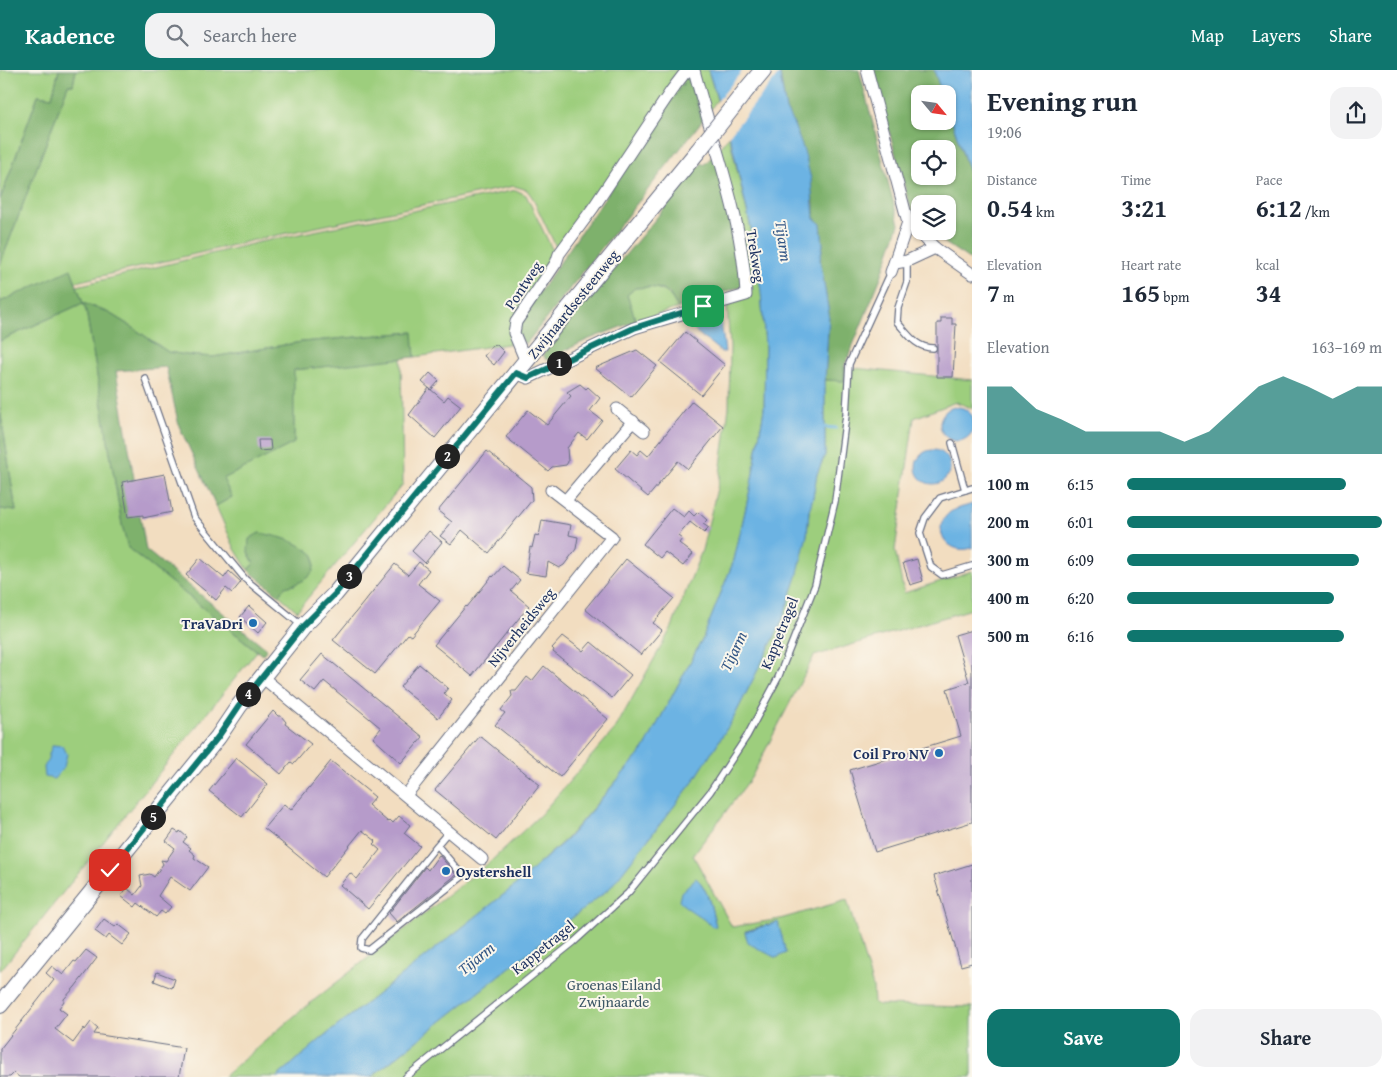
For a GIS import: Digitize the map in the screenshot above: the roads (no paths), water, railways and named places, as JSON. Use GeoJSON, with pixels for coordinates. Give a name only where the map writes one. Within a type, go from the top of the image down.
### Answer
{"type":"FeatureCollection","features":[{"type":"Feature","properties":{"kind":"main road","name":"Zwijnaardsesteenweg"},"geometry":{"type":"LineString","coordinates":[[0,1005],[218,737],[239,706],[303,626],[335,594],[763,70]]}},
{"type":"Feature","properties":{"kind":"street","name":"Pontweg"},"geometry":{"type":"LineString","coordinates":[[521,367],[514,333],[516,322],[556,263],[559,254],[593,208],[684,74],[689,70]]}},
{"type":"Feature","properties":{"kind":"street","name":"Trekweg"},"geometry":{"type":"LineString","coordinates":[[521,367],[528,378],[634,328],[746,295],[739,237],[694,70]]}},
{"type":"Feature","properties":{"kind":"street"},"geometry":{"type":"LineString","coordinates":[[866,70],[908,222],[935,248],[972,274]]}},
{"type":"Feature","properties":{"kind":"street","name":"Kappetragel"},"geometry":{"type":"LineString","coordinates":[[898,265],[908,222]]}},
{"type":"Feature","properties":{"kind":"street"},"geometry":{"type":"LineString","coordinates":[[898,265],[935,248]]}},
{"type":"Feature","properties":{"kind":"street"},"geometry":{"type":"LineString","coordinates":[[617,409],[644,430]]}},
{"type":"Feature","properties":{"kind":"street"},"geometry":{"type":"LineString","coordinates":[[566,500],[633,421]]}},
{"type":"Feature","properties":{"kind":"street","name":"Nijverheidsweg"},"geometry":{"type":"LineString","coordinates":[[406,795],[612,537],[552,490]]}},
{"type":"Feature","properties":{"kind":"street"},"geometry":{"type":"LineString","coordinates":[[262,677],[482,859]]}},
{"type":"Feature","properties":{"kind":"lane"},"geometry":{"type":"LineString","coordinates":[[898,265],[907,282],[898,308],[897,322],[910,337],[924,348],[934,348]]}},
{"type":"Feature","properties":{"kind":"lane","name":"Kappetragel"},"geometry":{"type":"LineString","coordinates":[[406,1077],[574,942],[628,893],[710,792],[747,736],[778,678],[814,585],[835,501],[846,415],[849,364],[898,265]]}},
{"type":"Feature","properties":{"kind":"lane"},"geometry":{"type":"LineString","coordinates":[[145,378],[194,517],[245,579],[303,626]]}},
{"type":"Feature","properties":{"kind":"lane"},"geometry":{"type":"LineString","coordinates":[[952,443],[964,490]]}},
{"type":"Feature","properties":{"kind":"lane"},"geometry":{"type":"LineString","coordinates":[[972,488],[940,498],[925,518],[920,533],[930,567],[942,575],[972,566]]}},
{"type":"Feature","properties":{"kind":"lane"},"geometry":{"type":"LineString","coordinates":[[438,845],[463,876],[369,950],[361,948],[362,939],[449,831]]}},
{"type":"Feature","properties":{"kind":"water","name":"Tijarm"},"geometry":{"type":"Polygon","coordinates":[[[708,70],[779,70],[786,110],[804,151],[811,179],[814,218],[821,224],[823,245],[820,259],[829,314],[825,380],[825,455],[817,474],[809,511],[807,535],[797,577],[781,624],[733,719],[693,782],[610,888],[371,1077],[277,1077],[321,1039],[512,888],[567,839],[644,749],[703,638],[734,560],[751,485],[764,409],[765,345],[761,291],[752,233],[732,144],[708,70]]]}},
{"type":"Feature","properties":{"kind":"water"},"geometry":{"type":"Polygon","coordinates":[[[934,70],[972,70],[972,181],[955,130],[956,85],[939,85],[934,70]]]}},
{"type":"Feature","properties":{"kind":"water"},"geometry":{"type":"Polygon","coordinates":[[[721,322],[725,352],[721,352],[694,330],[721,322]]]}},
{"type":"Feature","properties":{"kind":"water"},"geometry":{"type":"Polygon","coordinates":[[[957,407],[969,412],[972,416],[972,432],[969,436],[957,441],[945,436],[940,424],[945,412],[957,407]]]}},
{"type":"Feature","properties":{"kind":"water"},"geometry":{"type":"Polygon","coordinates":[[[933,450],[945,455],[950,467],[945,479],[933,484],[921,479],[916,467],[921,455],[933,450]]]}},
{"type":"Feature","properties":{"kind":"water"},"geometry":{"type":"Polygon","coordinates":[[[972,504],[972,548],[963,549],[949,545],[944,540],[942,533],[941,526],[944,519],[951,511],[972,504]]]}},
{"type":"Feature","properties":{"kind":"water"},"geometry":{"type":"Polygon","coordinates":[[[53,745],[63,746],[67,754],[64,767],[54,779],[45,777],[44,767],[53,745]]]}},
{"type":"Feature","properties":{"kind":"water"},"geometry":{"type":"Polygon","coordinates":[[[696,878],[706,893],[716,926],[712,927],[679,901],[681,892],[696,878]]]}},
{"type":"Feature","properties":{"kind":"water"},"geometry":{"type":"Polygon","coordinates":[[[778,922],[786,953],[776,958],[748,943],[745,932],[778,922]]]}},
{"type":"Feature","properties":{"kind":"waterway"},"geometry":{"type":"LineString","coordinates":[[822,427],[836,428]]}},
{"type":"Feature","properties":{"kind":"place","name":"TraVaDri"},"geometry":{"type":"Point","coordinates":[253,623]}},
{"type":"Feature","properties":{"kind":"place","name":"Coil Pro NV"},"geometry":{"type":"Point","coordinates":[939,753]}},
{"type":"Feature","properties":{"kind":"place","name":"Oystershell"},"geometry":{"type":"Point","coordinates":[446,871]}},
{"type":"Feature","properties":{"kind":"park label","name":"Groenas Eiland Zwijnaarde"},"geometry":{"type":"Point","coordinates":[614,992]}}]}
